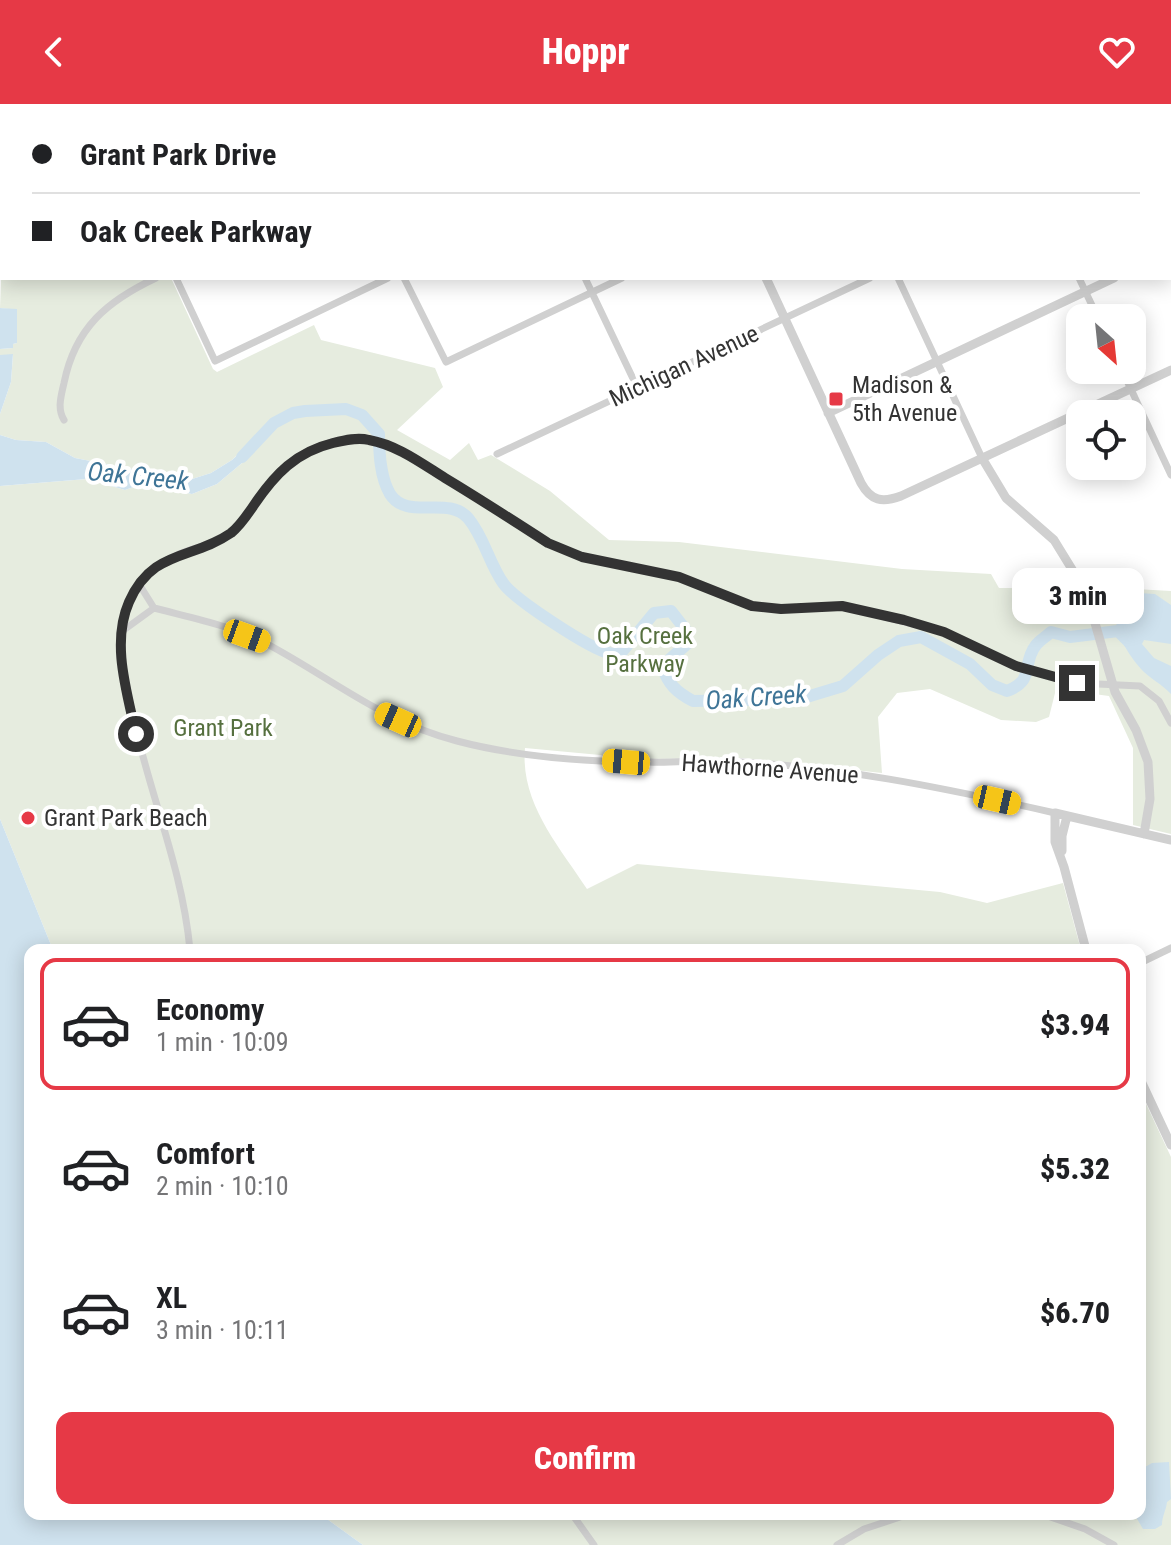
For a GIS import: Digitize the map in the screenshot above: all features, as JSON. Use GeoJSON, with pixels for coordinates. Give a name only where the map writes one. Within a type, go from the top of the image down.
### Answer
{"type":"FeatureCollection","features":[{"type":"Feature","properties":{"kind":"street"},"geometry":{"type":"LineString","coordinates":[[64,420],[60,409],[63,387],[78,342],[112,302],[152,280]]}},
{"type":"Feature","properties":{"kind":"street"},"geometry":{"type":"LineString","coordinates":[[177,280],[215,361],[384,280]]}},
{"type":"Feature","properties":{"kind":"street"},"geometry":{"type":"LineString","coordinates":[[405,280],[446,362],[618,280]]}},
{"type":"Feature","properties":{"kind":"street"},"geometry":{"type":"LineString","coordinates":[[586,280],[637,387]]}},
{"type":"Feature","properties":{"kind":"street"},"geometry":{"type":"LineString","coordinates":[[767,280],[870,497],[877,500],[893,499],[1171,370]]}},
{"type":"Feature","properties":{"kind":"street","name":"Michigan Avenue"},"geometry":{"type":"LineString","coordinates":[[497,454],[866,280]]}},
{"type":"Feature","properties":{"kind":"street"},"geometry":{"type":"LineString","coordinates":[[899,280],[982,458],[1006,498],[1046,531],[1061,549],[1086,592],[1112,684],[1136,730],[1148,762],[1150,799],[1144,834]]}},
{"type":"Feature","properties":{"kind":"street"},"geometry":{"type":"LineString","coordinates":[[1080,280],[1092,304]]}},
{"type":"Feature","properties":{"kind":"street"},"geometry":{"type":"LineString","coordinates":[[828,413],[1110,280]]}},
{"type":"Feature","properties":{"kind":"street"},"geometry":{"type":"LineString","coordinates":[[1129,384],[1171,475]]}},
{"type":"Feature","properties":{"kind":"street"},"geometry":{"type":"LineString","coordinates":[[189,944],[174,857],[141,755],[122,663],[123,616],[139,584],[162,562],[220,539],[234,530],[277,474],[304,453],[345,441],[370,440],[390,446],[571,554],[671,574],[761,608],[842,606],[933,629],[1016,666],[1085,684],[1132,684],[1148,690],[1162,705],[1171,723]]}},
{"type":"Feature","properties":{"kind":"street"},"geometry":{"type":"LineString","coordinates":[[121,632],[154,608],[139,584]]}},
{"type":"Feature","properties":{"kind":"street","name":"Hawthorne Avenue"},"geometry":{"type":"LineString","coordinates":[[154,608],[208,622],[266,643],[381,713],[467,743],[583,759],[722,761],[852,773],[939,786],[1171,840]]}},
{"type":"Feature","properties":{"kind":"street"},"geometry":{"type":"LineString","coordinates":[[1055,813],[1053,831],[1084,944]]}},
{"type":"Feature","properties":{"kind":"street"},"geometry":{"type":"LineString","coordinates":[[1064,867],[1062,836],[1067,816]]}},
{"type":"Feature","properties":{"kind":"street"},"geometry":{"type":"LineString","coordinates":[[1146,960],[1171,948]]}},
{"type":"Feature","properties":{"kind":"street"},"geometry":{"type":"LineString","coordinates":[[1146,1092],[1171,1145]]}},
{"type":"Feature","properties":{"kind":"street"},"geometry":{"type":"LineString","coordinates":[[576,1520],[594,1545]]}},
{"type":"Feature","properties":{"kind":"street"},"geometry":{"type":"LineString","coordinates":[[837,1545],[864,1529],[891,1520]]}},
{"type":"Feature","properties":{"kind":"street"},"geometry":{"type":"LineString","coordinates":[[1059,1520],[1085,1529],[1114,1545]]}},
{"type":"Feature","properties":{"kind":"green space"},"geometry":{"type":"Polygon","coordinates":[[[1,280],[172,280],[217,372],[314,325],[321,340],[435,368],[443,387],[397,430],[450,460],[469,443],[478,460],[491,455],[550,491],[609,540],[679,542],[902,569],[991,574],[999,588],[1031,588],[1072,579],[1104,580],[1135,589],[1171,591],[1171,834],[1133,825],[1133,748],[1109,696],[1056,689],[1049,717],[1036,722],[1001,720],[930,689],[897,693],[878,717],[882,773],[744,758],[643,759],[525,748],[529,787],[544,823],[587,889],[637,864],[940,892],[987,903],[1063,883],[1079,944],[51,944],[0,819],[0,486],[87,479],[125,490],[142,484],[192,494],[217,484],[248,458],[250,443],[232,460],[211,473],[189,480],[75,458],[46,442],[16,440],[0,435],[0,414],[11,382],[13,355],[0,355],[0,349],[13,348],[13,344],[17,343],[17,310],[0,308],[1,280]]]}},
{"type":"Feature","properties":{"kind":"green space"},"geometry":{"type":"Polygon","coordinates":[[[1146,1104],[1171,1157],[1171,1545],[363,1545],[328,1520],[1146,1520],[1146,1104]]]}},
{"type":"Feature","properties":{"kind":"water"},"geometry":{"type":"Polygon","coordinates":[[[0,308],[17,309],[17,343],[13,344],[13,348],[0,349],[0,308]]]}},
{"type":"Feature","properties":{"kind":"water"},"geometry":{"type":"Polygon","coordinates":[[[13,354],[11,382],[0,414],[0,355],[13,354]]]}},
{"type":"Feature","properties":{"kind":"water"},"geometry":{"type":"Polygon","coordinates":[[[0,435],[16,440],[46,442],[75,458],[189,480],[211,473],[251,443],[253,447],[248,458],[217,484],[192,494],[142,484],[125,490],[87,479],[0,486],[0,435]]]}},
{"type":"Feature","properties":{"kind":"water"},"geometry":{"type":"Polygon","coordinates":[[[1139,593],[1155,594],[1171,605],[1171,644],[1144,640],[1142,644],[1154,658],[1171,666],[1171,694],[1135,662],[1118,631],[1114,604],[1121,598],[1139,593]]]}},
{"type":"Feature","properties":{"kind":"water"},"geometry":{"type":"Polygon","coordinates":[[[0,819],[51,944],[24,944],[24,1520],[328,1520],[363,1545],[0,1545],[0,819]]]}},
{"type":"Feature","properties":{"kind":"water"},"geometry":{"type":"Polygon","coordinates":[[[1169,1462],[1171,1499],[1167,1502],[1162,1525],[1155,1529],[1143,1529],[1138,1520],[1146,1520],[1146,1466],[1169,1462]]]}},
{"type":"Feature","properties":{"kind":"waterway","name":"Oak Creek"},"geometry":{"type":"LineString","coordinates":[[242,457],[274,423],[293,413],[346,409],[362,415],[379,434],[384,480],[397,502],[407,506],[460,511],[474,525],[503,583],[536,611],[570,633],[599,650],[621,653],[654,613],[671,611],[685,629],[687,644],[662,666],[673,687],[693,701],[800,699],[843,686],[899,641],[921,637],[970,664],[992,685],[1007,691],[1022,682],[1032,652],[1051,632],[1070,637],[1118,631],[1129,642]]}},
{"type":"Feature","properties":{"kind":"place","name":"Madison & 5th Avenue"},"geometry":{"type":"Point","coordinates":[836,399]}},
{"type":"Feature","properties":{"kind":"place","name":"Grant Park Beach"},"geometry":{"type":"Point","coordinates":[28,818]}},
{"type":"Feature","properties":{"kind":"route"},"geometry":{"type":"LineString","coordinates":[[136,734],[120,647],[123,616],[141,581],[170,558],[211,543],[234,530],[287,464],[317,447],[359,439],[400,450],[548,543],[571,554],[671,574],[761,608],[842,606],[904,620],[944,632],[1016,666],[1077,683]]}},
{"type":"Feature","properties":{"kind":"park label","name":"Oak Creek Parkway"},"geometry":{"type":"Point","coordinates":[645,650]}},
{"type":"Feature","properties":{"kind":"park label","name":"Grant Park"},"geometry":{"type":"Point","coordinates":[223,728]}}]}
